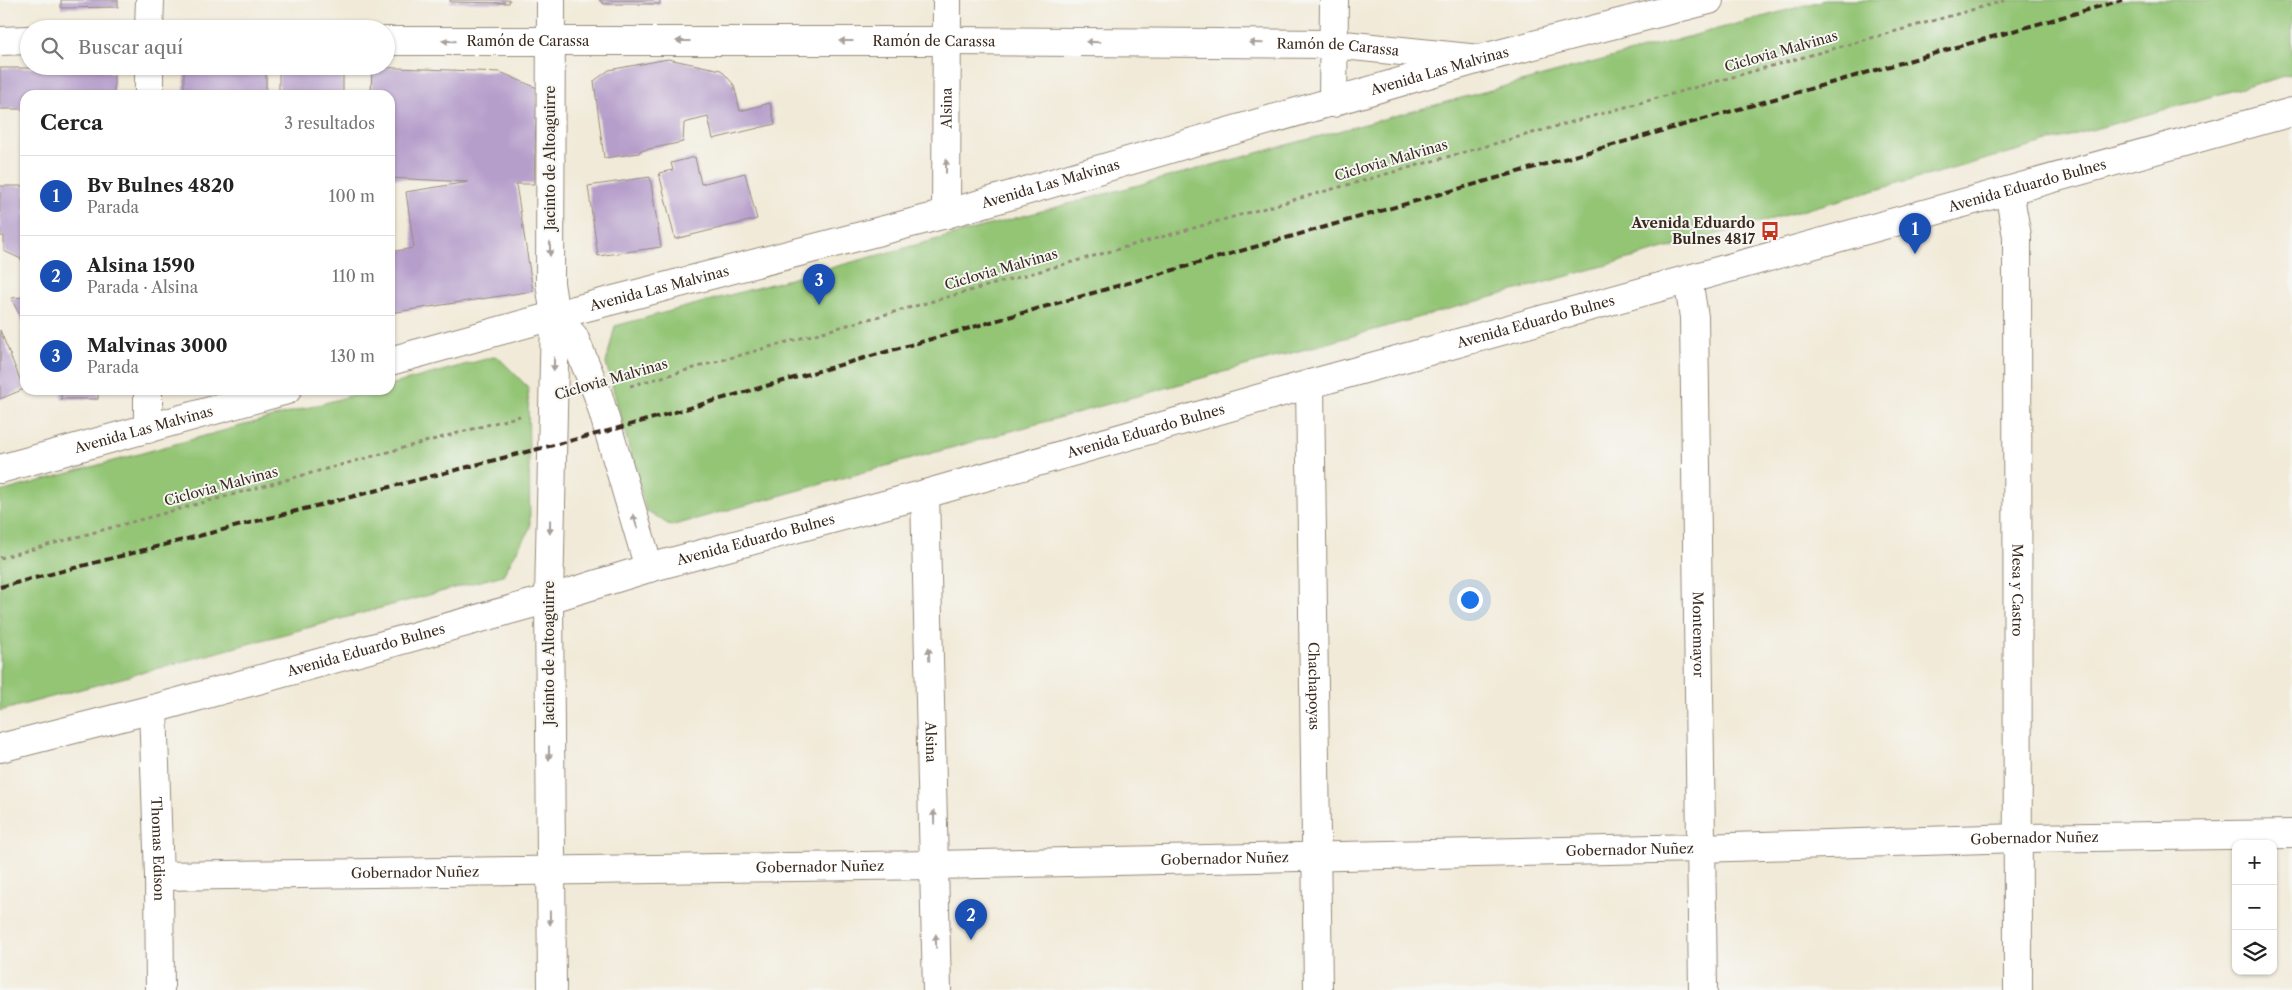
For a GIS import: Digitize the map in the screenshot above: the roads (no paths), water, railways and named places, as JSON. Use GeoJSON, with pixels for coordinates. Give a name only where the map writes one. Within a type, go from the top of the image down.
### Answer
{"type":"FeatureCollection","features":[{"type":"Feature","properties":{"kind":"street"},"geometry":{"type":"LineString","coordinates":[[149,20],[150,0]]}},
{"type":"Feature","properties":{"kind":"street","name":"Jacinto de Altoaguirre"},"geometry":{"type":"LineString","coordinates":[[551,0],[550,283],[555,316],[549,600],[552,990]]}},
{"type":"Feature","properties":{"kind":"street","name":"Alsina"},"geometry":{"type":"LineString","coordinates":[[946,214],[947,0]]}},
{"type":"Feature","properties":{"kind":"street"},"geometry":{"type":"LineString","coordinates":[[1333,103],[1334,0]]}},
{"type":"Feature","properties":{"kind":"street","name":"Avenida Las Malvinas"},"geometry":{"type":"LineString","coordinates":[[395,360],[946,214],[1479,59],[1709,0]]}},
{"type":"Feature","properties":{"kind":"street"},"geometry":{"type":"LineString","coordinates":[[0,41],[20,40]]}},
{"type":"Feature","properties":{"kind":"street","name":"Ramón de Carassa"},"geometry":{"type":"LineString","coordinates":[[395,41],[947,40],[1334,44],[1479,59]]}},
{"type":"Feature","properties":{"kind":"street"},"geometry":{"type":"LineString","coordinates":[[149,75],[149,90]]}},
{"type":"Feature","properties":{"kind":"street","name":"Avenida Eduardo Bulnes"},"geometry":{"type":"LineString","coordinates":[[0,748],[549,600],[649,568],[925,494],[1310,384],[2009,192],[2292,112]]}},
{"type":"Feature","properties":{"kind":"street","name":"Mesa y Castro"},"geometry":{"type":"LineString","coordinates":[[2009,192],[2017,236],[2018,990]]}},
{"type":"Feature","properties":{"kind":"street","name":"Montemayor"},"geometry":{"type":"LineString","coordinates":[[1688,279],[1694,317],[1702,990]]}},
{"type":"Feature","properties":{"kind":"street"},"geometry":{"type":"LineString","coordinates":[[555,316],[574,337],[598,395],[649,568]]}},
{"type":"Feature","properties":{"kind":"street","name":"Chachapoyas"},"geometry":{"type":"LineString","coordinates":[[1310,384],[1318,990]]}},
{"type":"Feature","properties":{"kind":"street"},"geometry":{"type":"LineString","coordinates":[[148,395],[148,429]]}},
{"type":"Feature","properties":{"kind":"street","name":"Avenida Las Malvinas"},"geometry":{"type":"LineString","coordinates":[[0,469],[269,395]]}},
{"type":"Feature","properties":{"kind":"street","name":"Alsina"},"geometry":{"type":"LineString","coordinates":[[925,494],[936,866],[937,990]]}},
{"type":"Feature","properties":{"kind":"street","name":"Thomas Edison"},"geometry":{"type":"LineString","coordinates":[[153,708],[159,876],[160,990]]}},
{"type":"Feature","properties":{"kind":"street","name":"Gobernador Nuñez"},"geometry":{"type":"LineString","coordinates":[[159,876],[550,869],[936,866],[1316,855],[1700,848],[2019,838],[2292,834]]}},
{"type":"Feature","properties":{"kind":"railway"},"geometry":{"type":"LineString","coordinates":[[0,587],[608,431],[2122,0]]}},
{"type":"Feature","properties":{"kind":"place","name":"Avenida Eduardo Bulnes 4817"},"geometry":{"type":"Point","coordinates":[1770,231]}},
{"type":"Feature","properties":{"kind":"place","name":"Bv Bulnes 4820"},"geometry":{"type":"Point","coordinates":[1915,254]}},
{"type":"Feature","properties":{"kind":"place","name":"Malvinas 3000"},"geometry":{"type":"Point","coordinates":[819,305]}},
{"type":"Feature","properties":{"kind":"place","name":"Alsina 1590"},"geometry":{"type":"Point","coordinates":[971,940]}}]}
